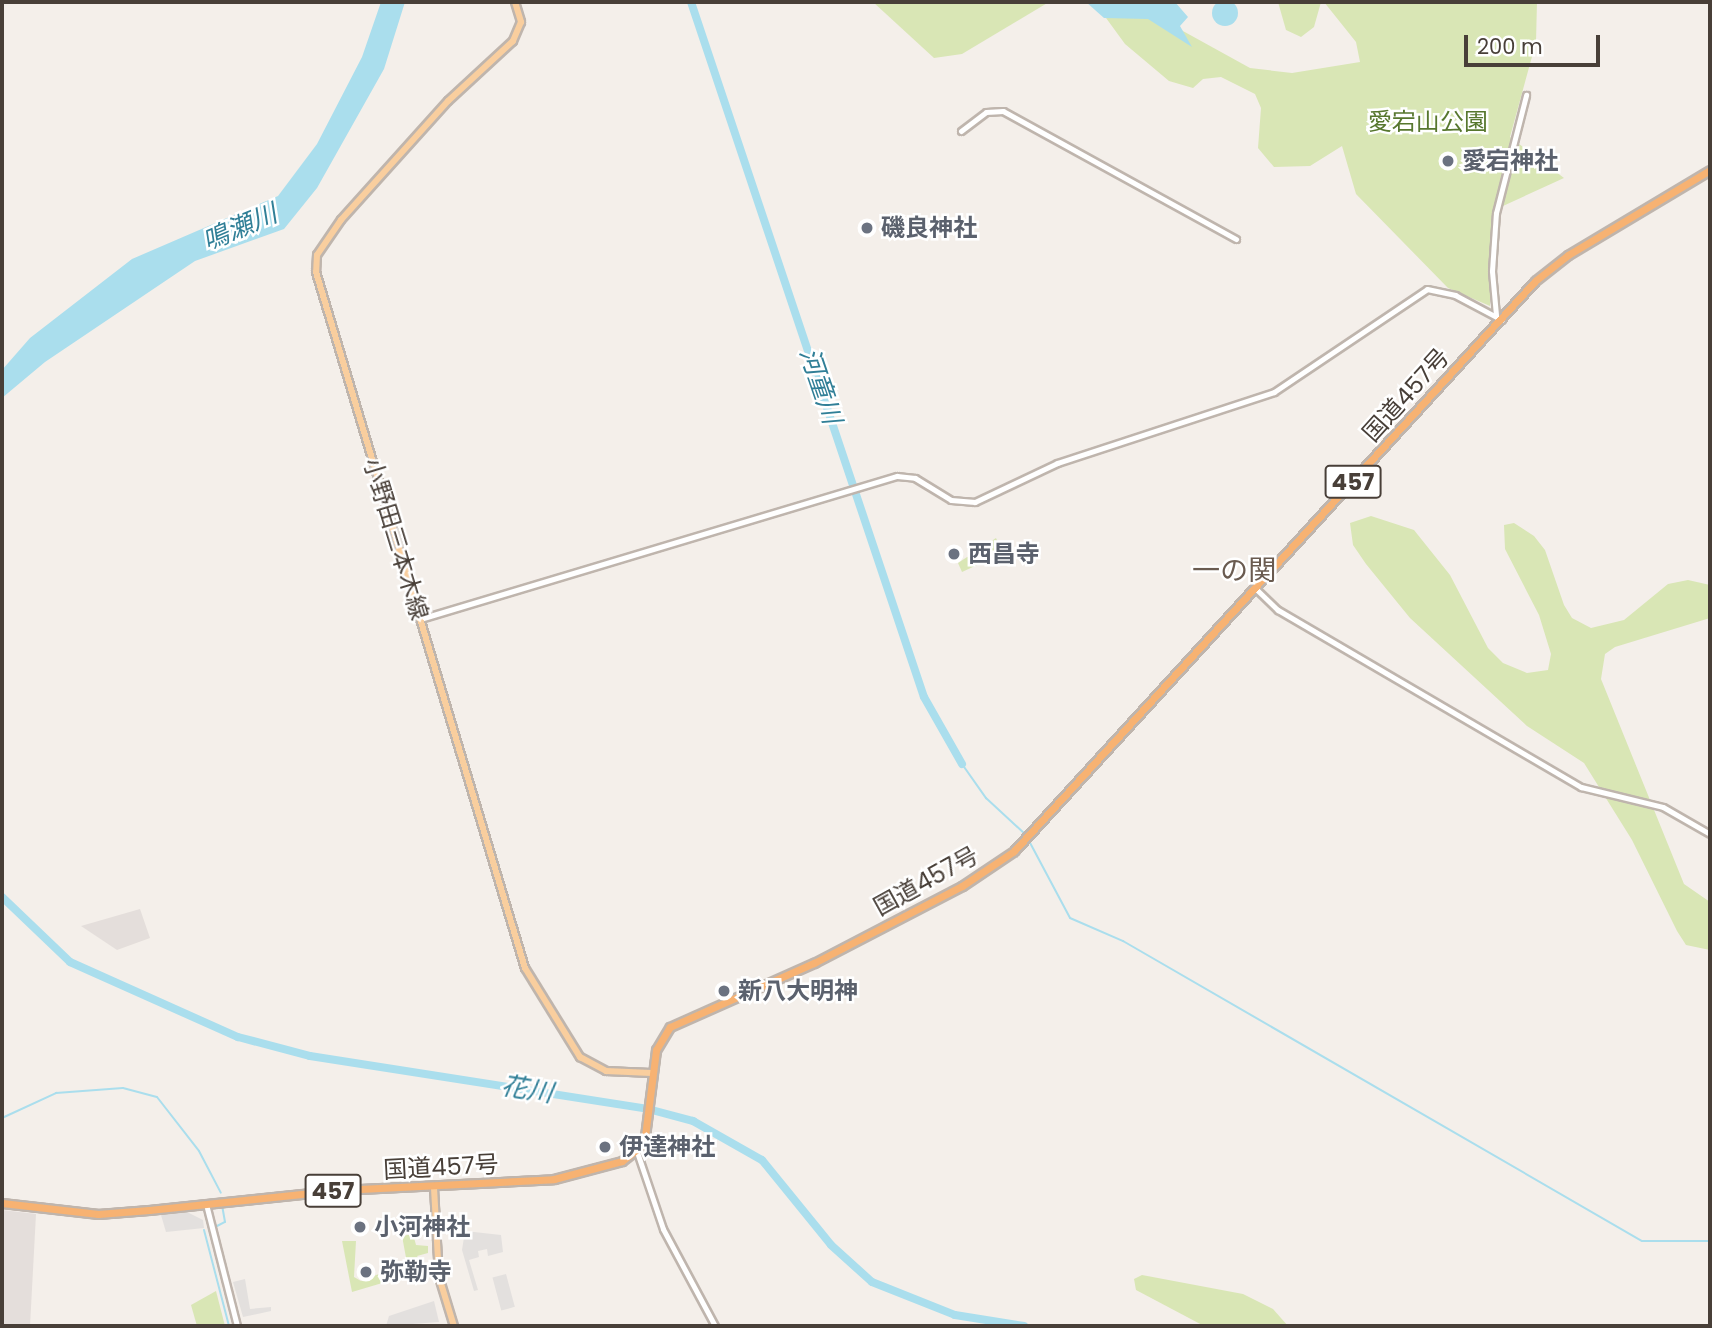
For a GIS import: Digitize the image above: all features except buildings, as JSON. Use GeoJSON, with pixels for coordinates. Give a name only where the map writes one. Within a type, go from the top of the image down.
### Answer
{"type":"FeatureCollection","features":[{"type":"Feature","properties":{"kind":"highway","name":"国道457号"},"geometry":{"type":"LineString","coordinates":[[2,1203],[98,1214],[340,1190],[434,1188],[581,1174],[637,1152],[645,1132],[649,1082],[662,1035],[678,1020],[814,963],[962,886],[1014,851],[1031,836],[1535,281],[1568,255],[1710,170]]}},
{"type":"Feature","properties":{"kind":"main road","name":"小野田三本木線"},"geometry":{"type":"LineString","coordinates":[[516,2],[521,22],[513,41],[422,128],[317,255],[319,289],[532,985],[580,1058],[606,1071],[651,1073]]}},
{"type":"Feature","properties":{"kind":"main road"},"geometry":{"type":"LineString","coordinates":[[434,1188],[439,1277],[454,1326]]}},
{"type":"Feature","properties":{"kind":"street"},"geometry":{"type":"LineString","coordinates":[[1499,318],[1492,271],[1499,193],[1526,95]]}},
{"type":"Feature","properties":{"kind":"street"},"geometry":{"type":"LineString","coordinates":[[961,131],[986,112],[1003,111],[1236,239]]}},
{"type":"Feature","properties":{"kind":"street"},"geometry":{"type":"LineString","coordinates":[[420,619],[858,486],[910,476],[951,500],[975,502],[1056,463],[1274,392],[1427,289],[1446,291],[1499,318]]}},
{"type":"Feature","properties":{"kind":"street"},"geometry":{"type":"LineString","coordinates":[[1255,589],[1278,610],[1581,787],[1663,807],[1710,834]]}},
{"type":"Feature","properties":{"kind":"street"},"geometry":{"type":"LineString","coordinates":[[637,1152],[663,1228],[715,1326]]}},
{"type":"Feature","properties":{"kind":"street"},"geometry":{"type":"LineString","coordinates":[[206,1204],[237,1326]]}},
{"type":"Feature","properties":{"kind":"shaded area"},"geometry":{"type":"Polygon","coordinates":[[[140,909],[150,938],[117,950],[81,926],[140,909]]]}},
{"type":"Feature","properties":{"kind":"shaded area"},"geometry":{"type":"Polygon","coordinates":[[[2,1210],[36,1214],[30,1326],[2,1326],[2,1210]]]}},
{"type":"Feature","properties":{"kind":"shaded area"},"geometry":{"type":"Polygon","coordinates":[[[187,1212],[203,1220],[204,1228],[166,1232],[161,1215],[187,1212]]]}},
{"type":"Feature","properties":{"kind":"shaded area"},"geometry":{"type":"Polygon","coordinates":[[[465,1231],[501,1235],[503,1252],[488,1256],[487,1249],[478,1251],[479,1257],[469,1260],[478,1290],[474,1291],[462,1250],[465,1231]]]}},
{"type":"Feature","properties":{"kind":"shaded area"},"geometry":{"type":"Polygon","coordinates":[[[506,1274],[515,1307],[501,1310],[492,1278],[506,1274]]]}},
{"type":"Feature","properties":{"kind":"shaded area"},"geometry":{"type":"Polygon","coordinates":[[[245,1279],[250,1309],[271,1307],[271,1311],[243,1317],[233,1282],[245,1279]]]}},
{"type":"Feature","properties":{"kind":"shaded area"},"geometry":{"type":"Polygon","coordinates":[[[434,1301],[439,1322],[386,1326],[389,1316],[434,1301]]]}},
{"type":"Feature","properties":{"kind":"green space"},"geometry":{"type":"Polygon","coordinates":[[[873,2],[1049,2],[962,54],[934,58],[873,2]]]}},
{"type":"Feature","properties":{"kind":"green space"},"geometry":{"type":"Polygon","coordinates":[[[1278,2],[1321,2],[1314,27],[1301,37],[1286,30],[1278,2]]]}},
{"type":"Feature","properties":{"kind":"green space","name":"愛宕山公園"},"geometry":{"type":"Polygon","coordinates":[[[1324,2],[1537,2],[1536,42],[1510,137],[1564,178],[1492,211],[1490,306],[1448,288],[1356,194],[1342,146],[1310,166],[1274,167],[1258,148],[1261,108],[1255,94],[1221,77],[1203,79],[1193,88],[1169,81],[1125,44],[1098,7],[1134,4],[1250,68],[1292,73],[1360,62],[1356,42],[1324,2]]]}},
{"type":"Feature","properties":{"kind":"green space"},"geometry":{"type":"Polygon","coordinates":[[[1371,516],[1414,530],[1450,575],[1488,648],[1503,663],[1527,673],[1548,670],[1551,654],[1539,615],[1505,549],[1504,525],[1514,523],[1534,536],[1545,550],[1564,605],[1572,618],[1591,628],[1624,620],[1668,584],[1688,580],[1710,585],[1710,618],[1615,647],[1605,654],[1601,679],[1684,884],[1710,902],[1710,950],[1686,945],[1632,840],[1584,763],[1527,726],[1410,618],[1366,564],[1353,545],[1350,523],[1371,516]]]}},
{"type":"Feature","properties":{"kind":"green space"},"geometry":{"type":"Polygon","coordinates":[[[996,538],[1003,553],[962,572],[958,563],[996,538]]]}},
{"type":"Feature","properties":{"kind":"green space"},"geometry":{"type":"Polygon","coordinates":[[[413,1234],[416,1245],[428,1246],[428,1253],[417,1256],[426,1270],[352,1292],[342,1241],[356,1241],[354,1277],[361,1281],[407,1263],[402,1236],[413,1234]]]}},
{"type":"Feature","properties":{"kind":"green space"},"geometry":{"type":"Polygon","coordinates":[[[1142,1275],[1243,1294],[1273,1309],[1288,1326],[1204,1326],[1136,1290],[1134,1279],[1142,1275]]]}},
{"type":"Feature","properties":{"kind":"green space"},"geometry":{"type":"Polygon","coordinates":[[[216,1291],[225,1326],[197,1326],[191,1305],[216,1291]]]}},
{"type":"Feature","properties":{"kind":"water"},"geometry":{"type":"Polygon","coordinates":[[[1225,0],[1234,4],[1238,13],[1234,22],[1225,26],[1216,22],[1212,13],[1216,4],[1225,0]]]}},
{"type":"Feature","properties":{"kind":"water","name":"鳴瀬川"},"geometry":{"type":"Polygon","coordinates":[[[381,2],[405,2],[384,69],[317,188],[284,229],[195,261],[45,362],[2,398],[2,370],[30,338],[132,259],[278,196],[317,144],[362,57],[381,2]]]}},
{"type":"Feature","properties":{"kind":"water"},"geometry":{"type":"Polygon","coordinates":[[[1086,2],[1175,2],[1188,17],[1180,26],[1192,47],[1148,19],[1104,18],[1086,2]]]}},
{"type":"Feature","properties":{"kind":"waterway","name":"河童川"},"geometry":{"type":"LineString","coordinates":[[691,2],[924,697],[962,764]]}},
{"type":"Feature","properties":{"kind":"waterway"},"geometry":{"type":"LineString","coordinates":[[962,764],[986,798],[1025,834]]}},
{"type":"Feature","properties":{"kind":"waterway"},"geometry":{"type":"LineString","coordinates":[[1028,839],[1070,918],[1123,941],[1642,1241],[1710,1241]]}},
{"type":"Feature","properties":{"kind":"waterway","name":"花川"},"geometry":{"type":"LineString","coordinates":[[2,897],[70,962],[238,1037],[310,1056],[648,1109],[693,1121],[762,1160],[831,1245],[872,1282],[955,1315],[1024,1326]]}},
{"type":"Feature","properties":{"kind":"waterway"},"geometry":{"type":"LineString","coordinates":[[2,1118],[56,1093],[123,1088],[157,1097],[199,1151],[221,1193]]}},
{"type":"Feature","properties":{"kind":"waterway"},"geometry":{"type":"LineString","coordinates":[[217,1226],[225,1222],[222,1205]]}},
{"type":"Feature","properties":{"kind":"waterway"},"geometry":{"type":"LineString","coordinates":[[204,1230],[229,1326]]}},
{"type":"Feature","properties":{"kind":"place","name":"愛宕神社"},"geometry":{"type":"Point","coordinates":[1448,161]}},
{"type":"Feature","properties":{"kind":"place","name":"磯良神社"},"geometry":{"type":"Point","coordinates":[867,228]}},
{"type":"Feature","properties":{"kind":"place","name":"西昌寺"},"geometry":{"type":"Point","coordinates":[954,554]}},
{"type":"Feature","properties":{"kind":"place","name":"新八大明神"},"geometry":{"type":"Point","coordinates":[724,991]}},
{"type":"Feature","properties":{"kind":"place","name":"伊達神社"},"geometry":{"type":"Point","coordinates":[605,1147]}},
{"type":"Feature","properties":{"kind":"place","name":"小河神社"},"geometry":{"type":"Point","coordinates":[360,1227]}},
{"type":"Feature","properties":{"kind":"place","name":"弥勒寺"},"geometry":{"type":"Point","coordinates":[366,1272]}},
{"type":"Feature","properties":{"kind":"district","name":"一の関"},"geometry":{"type":"Point","coordinates":[1234,571]}}]}
